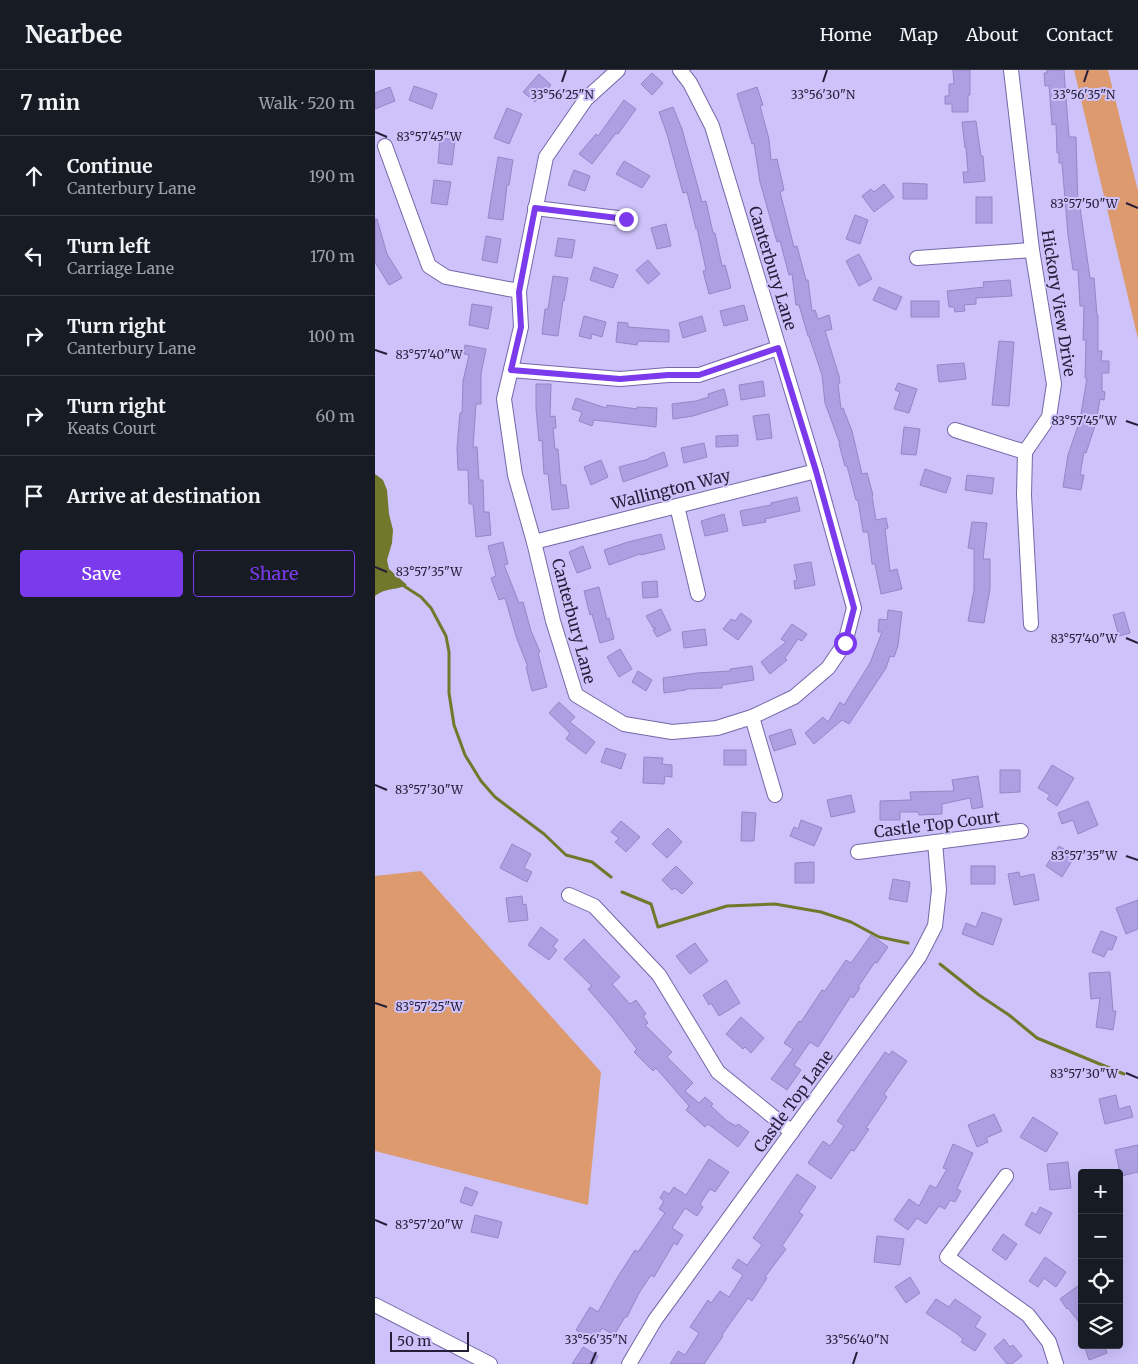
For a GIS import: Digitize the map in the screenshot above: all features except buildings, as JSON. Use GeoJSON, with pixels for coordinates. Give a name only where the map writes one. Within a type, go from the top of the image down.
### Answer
{"type":"FeatureCollection","features":[{"type":"Feature","properties":{"kind":"street","name":"Canterbury Lane"},"geometry":{"type":"LineString","coordinates":[[617,70],[586,99],[546,157],[519,292],[521,327],[504,399],[515,475],[534,542],[553,621],[576,695],[623,724],[673,732],[717,728],[752,717],[794,697],[828,668],[845,643],[854,608],[816,471],[712,126],[690,83],[680,70]]}},
{"type":"Feature","properties":{"kind":"street","name":"Hickory View Drive"},"geometry":{"type":"LineString","coordinates":[[1011,70],[1032,250],[1054,384],[1049,417],[1025,452]]}},
{"type":"Feature","properties":{"kind":"street"},"geometry":{"type":"LineString","coordinates":[[385,146],[429,266],[446,277],[519,292]]}},
{"type":"Feature","properties":{"kind":"street"},"geometry":{"type":"LineString","coordinates":[[535,208],[626,219]]}},
{"type":"Feature","properties":{"kind":"street"},"geometry":{"type":"LineString","coordinates":[[917,258],[1032,250]]}},
{"type":"Feature","properties":{"kind":"street"},"geometry":{"type":"LineString","coordinates":[[511,370],[620,379],[668,375],[699,375],[778,348]]}},
{"type":"Feature","properties":{"kind":"street"},"geometry":{"type":"LineString","coordinates":[[955,430],[1025,452],[1024,495],[1031,624]]}},
{"type":"Feature","properties":{"kind":"street","name":"Wallington Way"},"geometry":{"type":"LineString","coordinates":[[534,542],[816,471]]}},
{"type":"Feature","properties":{"kind":"street"},"geometry":{"type":"LineString","coordinates":[[677,506],[698,594]]}},
{"type":"Feature","properties":{"kind":"street"},"geometry":{"type":"LineString","coordinates":[[752,717],[775,795]]}},
{"type":"Feature","properties":{"kind":"street","name":"Castle Top Court"},"geometry":{"type":"LineString","coordinates":[[858,852],[1021,831]]}},
{"type":"Feature","properties":{"kind":"street","name":"Castle Top Lane"},"geometry":{"type":"LineString","coordinates":[[629,1364],[655,1320],[919,957],[935,926],[939,890],[935,842]]}},
{"type":"Feature","properties":{"kind":"street"},"geometry":{"type":"LineString","coordinates":[[569,895],[595,906],[659,975],[718,1072],[792,1132]]}},
{"type":"Feature","properties":{"kind":"street"},"geometry":{"type":"LineString","coordinates":[[1006,1176],[947,1257],[1028,1315],[1049,1342],[1056,1364]]}},
{"type":"Feature","properties":{"kind":"street"},"geometry":{"type":"LineString","coordinates":[[375,1304],[490,1364]]}},
{"type":"Feature","properties":{"kind":"shaded area"},"geometry":{"type":"Polygon","coordinates":[[[1074,70],[1108,70],[1138,191],[1138,339],[1074,70]]]}},
{"type":"Feature","properties":{"kind":"shaded area"},"geometry":{"type":"Polygon","coordinates":[[[375,474],[383,480],[387,490],[389,514],[393,530],[392,543],[387,560],[389,569],[407,585],[383,591],[375,596],[375,474]]]}},
{"type":"Feature","properties":{"kind":"shaded area"},"geometry":{"type":"Polygon","coordinates":[[[421,871],[601,1072],[588,1205],[375,1151],[375,876],[421,871]]]}},
{"type":"Feature","properties":{"kind":"waterway"},"geometry":{"type":"LineString","coordinates":[[404,586],[421,597],[431,608],[446,636],[449,652],[449,693],[454,725],[465,755],[481,781],[495,797],[544,834],[566,855],[592,862],[611,877]]}},
{"type":"Feature","properties":{"kind":"waterway"},"geometry":{"type":"LineString","coordinates":[[622,892],[651,904],[658,927],[727,906],[775,904],[821,912],[851,922],[879,937],[908,943]]}},
{"type":"Feature","properties":{"kind":"waterway"},"geometry":{"type":"LineString","coordinates":[[940,964],[1037,1038],[1124,1074]]}},
{"type":"Feature","properties":{"kind":"route"},"geometry":{"type":"LineString","coordinates":[[626,219],[535,208],[519,292],[521,327],[511,370],[620,379],[668,375],[699,375],[778,348],[816,471],[854,608],[845,643]]}}]}
